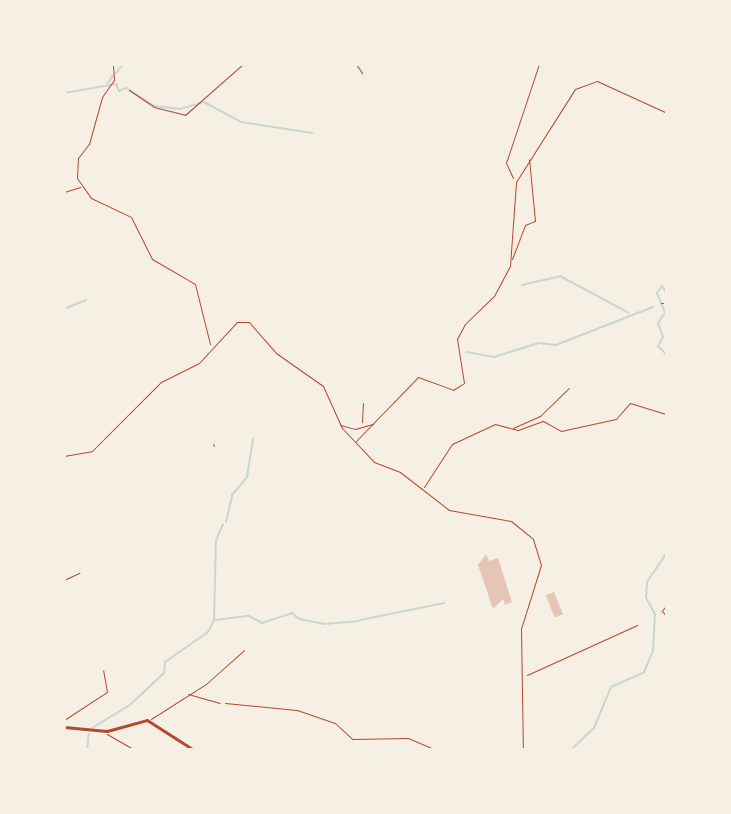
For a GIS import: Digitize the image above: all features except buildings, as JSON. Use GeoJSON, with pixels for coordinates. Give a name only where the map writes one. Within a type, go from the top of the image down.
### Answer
{"type":"FeatureCollection","features":[{"type":"Feature","properties":{"kind":"main road"},"geometry":{"type":"LineString","coordinates":[[64,727],[107,731],[149,721],[194,750]]}},
{"type":"Feature","properties":{"kind":"street"},"geometry":{"type":"LineString","coordinates":[[64,192],[74,186],[78,158],[89,144],[97,108],[113,83],[113,64]]}},
{"type":"Feature","properties":{"kind":"street"},"geometry":{"type":"LineString","coordinates":[[512,259],[516,182],[573,91],[587,81],[606,84],[667,113]]}},
{"type":"Feature","properties":{"kind":"street"},"geometry":{"type":"LineString","coordinates":[[89,144],[91,151]]}},
{"type":"Feature","properties":{"kind":"street"},"geometry":{"type":"LineString","coordinates":[[354,443],[418,377],[455,390],[464,383],[460,332],[494,296],[525,225],[535,221],[529,159]]}},
{"type":"Feature","properties":{"kind":"street"},"geometry":{"type":"LineString","coordinates":[[77,178],[91,198],[131,217],[152,259],[195,284],[212,346]]}},
{"type":"Feature","properties":{"kind":"street"},"geometry":{"type":"LineString","coordinates":[[74,186],[81,187]]}},
{"type":"Feature","properties":{"kind":"street"},"geometry":{"type":"LineString","coordinates":[[64,456],[92,451],[161,382],[199,363],[237,322],[249,322],[276,353],[323,386],[340,425],[374,462],[393,468],[454,512],[515,523],[536,544],[541,565],[522,620],[519,674],[523,750]]}},
{"type":"Feature","properties":{"kind":"street"},"geometry":{"type":"LineString","coordinates":[[513,428],[540,416],[569,388]]}},
{"type":"Feature","properties":{"kind":"street"},"geometry":{"type":"LineString","coordinates":[[423,489],[452,444],[495,424],[513,428],[539,421],[561,431],[576,424],[599,424],[616,419],[630,403],[667,414]]}},
{"type":"Feature","properties":{"kind":"street"},"geometry":{"type":"LineString","coordinates":[[340,425],[361,428],[376,423]]}},
{"type":"Feature","properties":{"kind":"street"},"geometry":{"type":"LineString","coordinates":[[64,580],[79,573]]}},
{"type":"Feature","properties":{"kind":"street"},"geometry":{"type":"LineString","coordinates":[[667,604],[662,611],[667,617]]}},
{"type":"Feature","properties":{"kind":"street"},"geometry":{"type":"LineString","coordinates":[[149,721],[244,650]]}},
{"type":"Feature","properties":{"kind":"street"},"geometry":{"type":"LineString","coordinates":[[64,720],[107,692],[103,670]]}},
{"type":"Feature","properties":{"kind":"street"},"geometry":{"type":"LineString","coordinates":[[188,694],[220,703]]}},
{"type":"Feature","properties":{"kind":"street"},"geometry":{"type":"LineString","coordinates":[[107,731],[135,750]]}},
{"type":"Feature","properties":{"kind":"path"},"geometry":{"type":"LineString","coordinates":[[129,90],[154,107],[185,115],[243,64]]}},
{"type":"Feature","properties":{"kind":"path"},"geometry":{"type":"LineString","coordinates":[[356,64],[362,73]]}},
{"type":"Feature","properties":{"kind":"path"},"geometry":{"type":"LineString","coordinates":[[516,182],[506,163],[539,64]]}},
{"type":"Feature","properties":{"kind":"path"},"geometry":{"type":"LineString","coordinates":[[361,428],[363,403]]}},
{"type":"Feature","properties":{"kind":"path"},"geometry":{"type":"LineString","coordinates":[[519,674],[544,671],[637,625]]}},
{"type":"Feature","properties":{"kind":"path"},"geometry":{"type":"LineString","coordinates":[[220,703],[253,702],[297,710],[335,723],[352,739],[408,738],[436,750]]}},
{"type":"Feature","properties":{"kind":"waterway"},"geometry":{"type":"LineString","coordinates":[[116,73],[123,64]]}},
{"type":"Feature","properties":{"kind":"waterway"},"geometry":{"type":"LineString","coordinates":[[108,83],[113,75]]}},
{"type":"Feature","properties":{"kind":"waterway"},"geometry":{"type":"LineString","coordinates":[[64,93],[116,84],[119,91],[126,88],[155,106],[180,109],[204,102],[241,122],[312,133]]}},
{"type":"Feature","properties":{"kind":"waterway"},"geometry":{"type":"LineString","coordinates":[[522,285],[560,276],[629,313]]}},
{"type":"Feature","properties":{"kind":"waterway"},"geometry":{"type":"LineString","coordinates":[[667,294],[662,286],[657,293],[665,313],[658,323],[663,337],[658,346],[667,355]]}},
{"type":"Feature","properties":{"kind":"waterway"},"geometry":{"type":"LineString","coordinates":[[64,309],[86,300]]}},
{"type":"Feature","properties":{"kind":"waterway"},"geometry":{"type":"LineString","coordinates":[[466,352],[494,357],[539,343],[556,345],[653,307]]}},
{"type":"Feature","properties":{"kind":"waterway"},"geometry":{"type":"LineString","coordinates":[[226,522],[232,495],[247,477],[253,438]]}},
{"type":"Feature","properties":{"kind":"waterway"},"geometry":{"type":"LineString","coordinates":[[92,728],[130,705],[164,673],[165,662],[208,632],[214,620],[216,540],[223,524]]}},
{"type":"Feature","properties":{"kind":"waterway"},"geometry":{"type":"LineString","coordinates":[[655,614],[646,598],[647,582],[667,552]]}},
{"type":"Feature","properties":{"kind":"waterway"},"geometry":{"type":"LineString","coordinates":[[360,620],[444,603]]}},
{"type":"Feature","properties":{"kind":"waterway"},"geometry":{"type":"LineString","coordinates":[[215,620],[249,616],[262,623],[292,613],[298,618]]}},
{"type":"Feature","properties":{"kind":"waterway"},"geometry":{"type":"LineString","coordinates":[[571,750],[594,728],[611,687],[644,672],[653,651],[655,615]]}},
{"type":"Feature","properties":{"kind":"waterway"},"geometry":{"type":"LineString","coordinates":[[299,619],[324,624],[359,621]]}},
{"type":"Feature","properties":{"kind":"waterway"},"geometry":{"type":"LineString","coordinates":[[88,738],[89,734]]}},
{"type":"Feature","properties":{"kind":"waterway"},"geometry":{"type":"LineString","coordinates":[[87,750],[88,740]]}}]}
